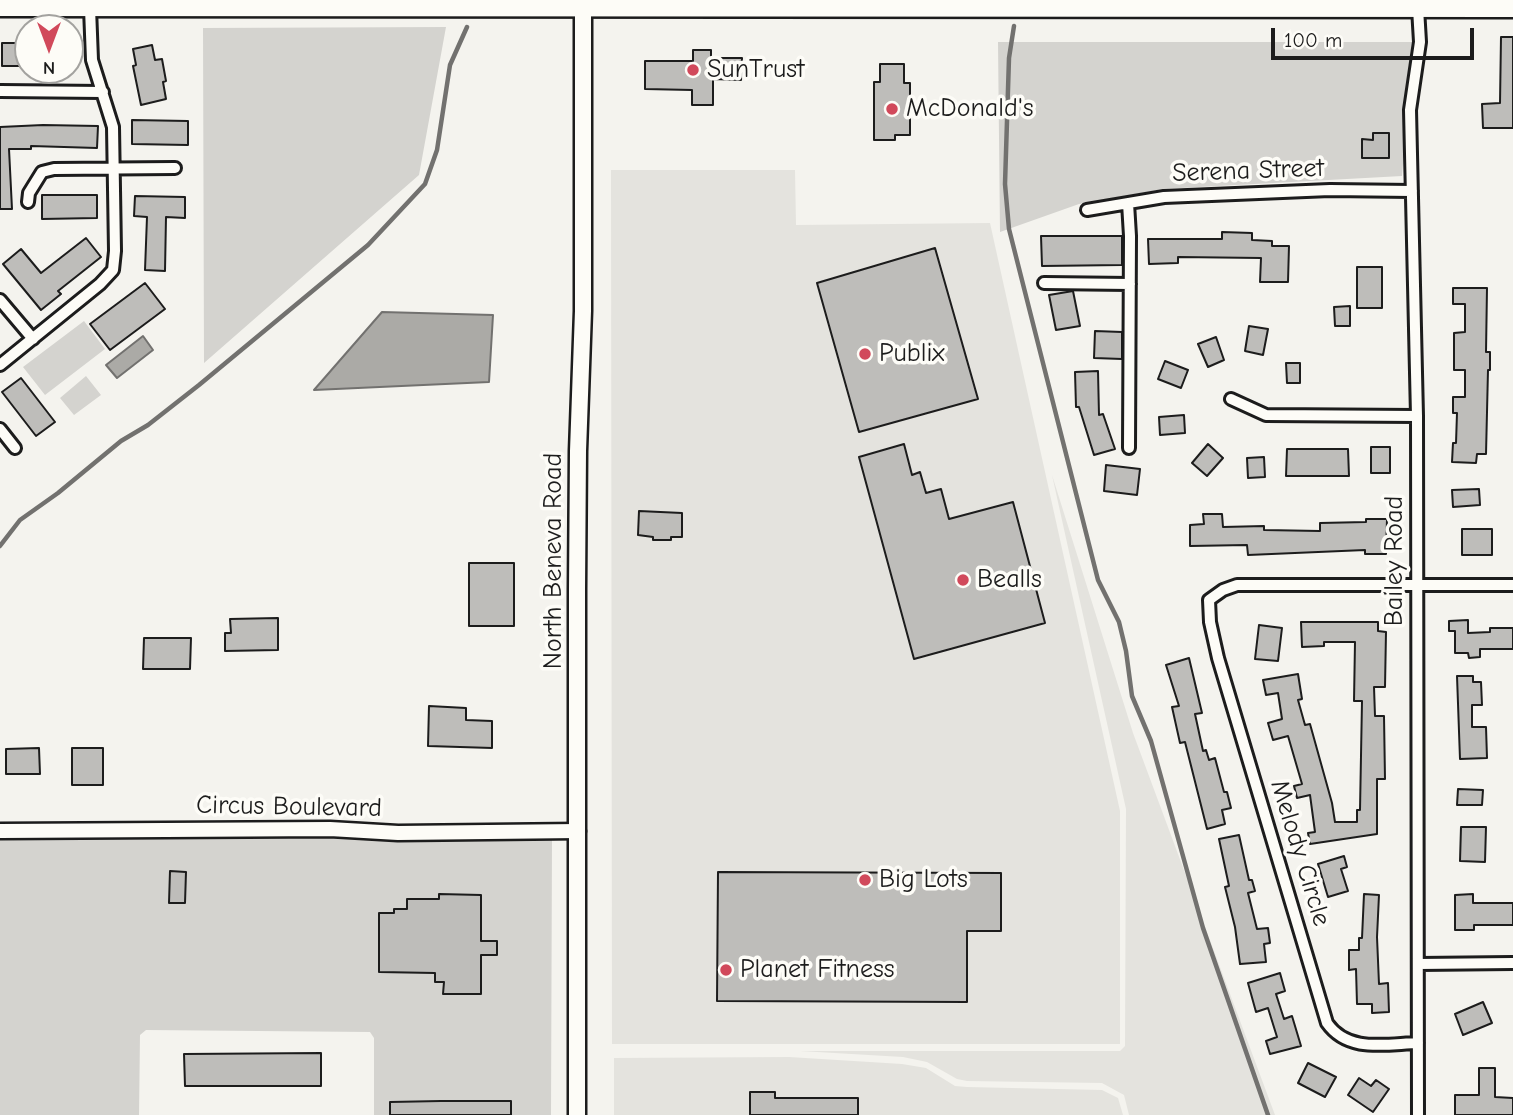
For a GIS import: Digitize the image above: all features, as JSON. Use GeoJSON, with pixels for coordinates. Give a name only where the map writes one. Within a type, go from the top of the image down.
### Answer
{"type":"FeatureCollection","features":[{"type":"Feature","properties":{"kind":"main road"},"geometry":{"type":"LineString","coordinates":[[0,5],[7,0]]}},
{"type":"Feature","properties":{"kind":"main road"},"geometry":{"type":"LineString","coordinates":[[1222,10],[1240,0]]}},
{"type":"Feature","properties":{"kind":"main road"},"geometry":{"type":"LineString","coordinates":[[1418,8],[1435,0]]}},
{"type":"Feature","properties":{"kind":"main road","name":"North Beneva Road"},"geometry":{"type":"LineString","coordinates":[[577,1115],[577,576],[583,311],[583,4]]}},
{"type":"Feature","properties":{"kind":"main road"},"geometry":{"type":"LineString","coordinates":[[0,5],[980,4],[1222,10],[1513,8]]}},
{"type":"Feature","properties":{"kind":"street"},"geometry":{"type":"LineString","coordinates":[[0,365],[100,284],[113,270],[113,127],[92,60],[97,4]]}},
{"type":"Feature","properties":{"kind":"street","name":"Bailey Road"},"geometry":{"type":"LineString","coordinates":[[1418,8],[1420,42],[1410,110],[1417,416],[1418,1115]]}},
{"type":"Feature","properties":{"kind":"street"},"geometry":{"type":"LineString","coordinates":[[0,91],[103,92]]}},
{"type":"Feature","properties":{"kind":"street"},"geometry":{"type":"LineString","coordinates":[[28,202],[33,183],[41,172],[54,169],[114,167],[175,168]]}},
{"type":"Feature","properties":{"kind":"street","name":"Serena Street"},"geometry":{"type":"LineString","coordinates":[[1087,210],[1164,197],[1330,190],[1412,191]]}},
{"type":"Feature","properties":{"kind":"street"},"geometry":{"type":"LineString","coordinates":[[1128,203],[1129,449]]}},
{"type":"Feature","properties":{"kind":"street"},"geometry":{"type":"LineString","coordinates":[[1044,283],[1130,284]]}},
{"type":"Feature","properties":{"kind":"street"},"geometry":{"type":"LineString","coordinates":[[0,300],[33,339]]}},
{"type":"Feature","properties":{"kind":"street"},"geometry":{"type":"LineString","coordinates":[[1231,399],[1266,415],[1417,416]]}},
{"type":"Feature","properties":{"kind":"street"},"geometry":{"type":"LineString","coordinates":[[0,429],[15,448]]}},
{"type":"Feature","properties":{"kind":"street","name":"Melody Circle"},"geometry":{"type":"LineString","coordinates":[[1418,585],[1237,585],[1223,590],[1209,600],[1210,622],[1218,658],[1327,1023],[1334,1033],[1353,1043],[1418,1043]]}},
{"type":"Feature","properties":{"kind":"street"},"geometry":{"type":"LineString","coordinates":[[1418,585],[1513,585]]}},
{"type":"Feature","properties":{"kind":"street","name":"Circus Boulevard"},"geometry":{"type":"LineString","coordinates":[[0,831],[578,831]]}},
{"type":"Feature","properties":{"kind":"street"},"geometry":{"type":"LineString","coordinates":[[1419,964],[1513,963]]}},
{"type":"Feature","properties":{"kind":"shaded area"},"geometry":{"type":"Polygon","coordinates":[[[446,27],[419,175],[204,363],[203,28],[446,27]]]}},
{"type":"Feature","properties":{"kind":"shaded area"},"geometry":{"type":"Polygon","coordinates":[[[998,42],[1412,42],[1403,109],[1402,176],[1163,189],[1079,204],[1000,232],[998,42]]]}},
{"type":"Feature","properties":{"kind":"shaded area"},"geometry":{"type":"Polygon","coordinates":[[[611,170],[795,170],[796,225],[990,223],[1120,811],[1120,1044],[612,1044],[611,170]]]}},
{"type":"Feature","properties":{"kind":"shaded area"},"geometry":{"type":"Polygon","coordinates":[[[382,312],[493,315],[489,382],[314,390],[382,312]]]}},
{"type":"Feature","properties":{"kind":"shaded area"},"geometry":{"type":"Polygon","coordinates":[[[84,321],[105,349],[45,395],[23,367],[84,321]]]}},
{"type":"Feature","properties":{"kind":"shaded area"},"geometry":{"type":"Polygon","coordinates":[[[143,336],[153,350],[117,378],[106,365],[143,336]]]}},
{"type":"Feature","properties":{"kind":"shaded area"},"geometry":{"type":"Polygon","coordinates":[[[86,376],[101,395],[74,415],[60,398],[86,376]]]}},
{"type":"Feature","properties":{"kind":"shaded area"},"geometry":{"type":"Polygon","coordinates":[[[1052,475],[1133,733],[1275,1115],[1129,1115],[1124,1095],[1102,1083],[967,1081],[957,1079],[927,1062],[903,1057],[800,1051],[1120,1051],[1125,1046],[1126,809],[1052,475]]]}},
{"type":"Feature","properties":{"kind":"shaded area"},"geometry":{"type":"Polygon","coordinates":[[[330,837],[398,841],[552,839],[551,1115],[374,1115],[374,1038],[370,1032],[146,1030],[140,1035],[139,1115],[0,1115],[0,839],[330,837]]]}},
{"type":"Feature","properties":{"kind":"shaded area"},"geometry":{"type":"Polygon","coordinates":[[[789,1057],[926,1068],[955,1086],[1102,1090],[1118,1098],[1123,1115],[614,1115],[614,1058],[789,1057]]]}},
{"type":"Feature","properties":{"kind":"building"},"geometry":{"type":"Polygon","coordinates":[[[1501,37],[1513,37],[1513,128],[1483,128],[1482,104],[1500,103],[1501,37]]]}},
{"type":"Feature","properties":{"kind":"building"},"geometry":{"type":"Polygon","coordinates":[[[2,43],[14,43],[14,66],[2,66],[2,43]]]}},
{"type":"Feature","properties":{"kind":"building"},"geometry":{"type":"Polygon","coordinates":[[[152,45],[155,60],[162,59],[166,99],[141,105],[133,66],[136,65],[133,49],[152,45]]]}},
{"type":"Feature","properties":{"kind":"building","name":"SunTrust"},"geometry":{"type":"Polygon","coordinates":[[[693,50],[711,50],[711,58],[742,58],[741,80],[713,79],[713,105],[692,105],[692,90],[645,89],[645,61],[693,61],[693,50]]]}},
{"type":"Feature","properties":{"kind":"building","name":"McDonald's"},"geometry":{"type":"Polygon","coordinates":[[[880,64],[904,64],[904,83],[910,83],[910,135],[895,135],[895,140],[874,140],[874,82],[880,82],[880,64]]]}},
{"type":"Feature","properties":{"kind":"building"},"geometry":{"type":"Polygon","coordinates":[[[132,120],[188,121],[188,145],[132,144],[132,120]]]}},
{"type":"Feature","properties":{"kind":"building"},"geometry":{"type":"Polygon","coordinates":[[[98,126],[97,148],[31,146],[31,149],[9,149],[12,209],[0,209],[0,127],[98,126]]]}},
{"type":"Feature","properties":{"kind":"building"},"geometry":{"type":"Polygon","coordinates":[[[1373,133],[1389,133],[1389,158],[1362,158],[1362,139],[1373,140],[1373,133]]]}},
{"type":"Feature","properties":{"kind":"building"},"geometry":{"type":"Polygon","coordinates":[[[42,195],[97,195],[97,218],[42,219],[42,195]]]}},
{"type":"Feature","properties":{"kind":"building"},"geometry":{"type":"Polygon","coordinates":[[[135,196],[185,197],[185,218],[166,217],[165,271],[145,270],[147,217],[134,216],[135,196]]]}},
{"type":"Feature","properties":{"kind":"building"},"geometry":{"type":"Polygon","coordinates":[[[1222,232],[1252,233],[1252,240],[1272,241],[1272,246],[1289,246],[1288,282],[1260,282],[1261,258],[1178,257],[1178,263],[1149,264],[1148,239],[1222,239],[1222,232]]]}},
{"type":"Feature","properties":{"kind":"building"},"geometry":{"type":"Polygon","coordinates":[[[1041,236],[1122,236],[1122,265],[1042,266],[1041,236]]]}},
{"type":"Feature","properties":{"kind":"building"},"geometry":{"type":"Polygon","coordinates":[[[86,238],[101,257],[58,291],[61,294],[41,310],[3,264],[21,249],[41,273],[86,238]]]}},
{"type":"Feature","properties":{"kind":"building"},"geometry":{"type":"Polygon","coordinates":[[[935,248],[978,399],[859,432],[817,283],[935,248]]]}},
{"type":"Feature","properties":{"kind":"building"},"geometry":{"type":"Polygon","coordinates":[[[1357,267],[1382,267],[1382,308],[1357,308],[1357,267]]]}},
{"type":"Feature","properties":{"kind":"building"},"geometry":{"type":"Polygon","coordinates":[[[145,283],[165,309],[110,350],[90,324],[145,283]]]}},
{"type":"Feature","properties":{"kind":"building"},"geometry":{"type":"Polygon","coordinates":[[[1453,288],[1487,288],[1486,352],[1490,352],[1490,370],[1486,454],[1477,454],[1476,463],[1452,462],[1457,413],[1453,413],[1453,397],[1465,397],[1465,370],[1454,370],[1454,333],[1465,332],[1465,304],[1453,304],[1453,288]]]}},
{"type":"Feature","properties":{"kind":"building"},"geometry":{"type":"Polygon","coordinates":[[[1073,291],[1080,326],[1056,330],[1049,295],[1073,291]]]}},
{"type":"Feature","properties":{"kind":"building"},"geometry":{"type":"Polygon","coordinates":[[[1350,306],[1350,326],[1335,326],[1334,307],[1350,306]]]}},
{"type":"Feature","properties":{"kind":"building"},"geometry":{"type":"Polygon","coordinates":[[[1249,326],[1268,329],[1263,355],[1245,351],[1249,326]]]}},
{"type":"Feature","properties":{"kind":"building"},"geometry":{"type":"Polygon","coordinates":[[[1095,331],[1122,332],[1122,359],[1094,358],[1095,331]]]}},
{"type":"Feature","properties":{"kind":"building"},"geometry":{"type":"Polygon","coordinates":[[[1216,337],[1224,360],[1208,367],[1198,344],[1216,337]]]}},
{"type":"Feature","properties":{"kind":"building"},"geometry":{"type":"Polygon","coordinates":[[[1165,361],[1188,370],[1181,388],[1158,379],[1165,361]]]}},
{"type":"Feature","properties":{"kind":"building"},"geometry":{"type":"Polygon","coordinates":[[[1286,363],[1300,363],[1300,383],[1287,383],[1286,363]]]}},
{"type":"Feature","properties":{"kind":"building"},"geometry":{"type":"Polygon","coordinates":[[[1098,371],[1099,415],[1103,414],[1115,449],[1094,455],[1079,407],[1076,407],[1075,372],[1098,371]]]}},
{"type":"Feature","properties":{"kind":"building"},"geometry":{"type":"Polygon","coordinates":[[[21,378],[55,422],[36,436],[2,392],[21,378]]]}},
{"type":"Feature","properties":{"kind":"building"},"geometry":{"type":"Polygon","coordinates":[[[1184,415],[1185,433],[1160,435],[1159,417],[1184,415]]]}},
{"type":"Feature","properties":{"kind":"building","name":"Bealls"},"geometry":{"type":"Polygon","coordinates":[[[904,444],[912,475],[920,472],[926,493],[941,489],[949,519],[1013,502],[1045,623],[914,659],[859,457],[904,444]]]}},
{"type":"Feature","properties":{"kind":"building"},"geometry":{"type":"Polygon","coordinates":[[[1208,444],[1223,458],[1207,476],[1192,463],[1208,444]]]}},
{"type":"Feature","properties":{"kind":"building"},"geometry":{"type":"Polygon","coordinates":[[[1371,447],[1390,447],[1390,473],[1371,473],[1371,447]]]}},
{"type":"Feature","properties":{"kind":"building"},"geometry":{"type":"Polygon","coordinates":[[[1287,449],[1348,449],[1349,476],[1286,476],[1287,449]]]}},
{"type":"Feature","properties":{"kind":"building"},"geometry":{"type":"Polygon","coordinates":[[[1264,457],[1265,477],[1248,478],[1247,458],[1264,457]]]}},
{"type":"Feature","properties":{"kind":"building"},"geometry":{"type":"Polygon","coordinates":[[[1106,465],[1140,469],[1137,495],[1104,491],[1106,465]]]}},
{"type":"Feature","properties":{"kind":"building"},"geometry":{"type":"Polygon","coordinates":[[[1479,489],[1480,505],[1453,507],[1452,490],[1479,489]]]}},
{"type":"Feature","properties":{"kind":"building"},"geometry":{"type":"Polygon","coordinates":[[[639,511],[682,513],[682,537],[653,540],[653,537],[638,535],[639,511]]]}},
{"type":"Feature","properties":{"kind":"building"},"geometry":{"type":"Polygon","coordinates":[[[1203,514],[1222,514],[1223,527],[1264,526],[1264,530],[1320,531],[1320,523],[1387,519],[1386,554],[1365,554],[1365,550],[1248,555],[1247,545],[1190,546],[1190,525],[1204,524],[1203,514]]]}},
{"type":"Feature","properties":{"kind":"building"},"geometry":{"type":"Polygon","coordinates":[[[1462,529],[1492,529],[1492,555],[1462,555],[1462,529]]]}},
{"type":"Feature","properties":{"kind":"building"},"geometry":{"type":"Polygon","coordinates":[[[469,563],[514,563],[514,626],[469,626],[469,563]]]}},
{"type":"Feature","properties":{"kind":"building"},"geometry":{"type":"Polygon","coordinates":[[[278,618],[278,650],[225,651],[225,633],[231,633],[230,619],[278,618]]]}},
{"type":"Feature","properties":{"kind":"building"},"geometry":{"type":"Polygon","coordinates":[[[1468,620],[1468,633],[1490,632],[1490,628],[1513,628],[1513,649],[1480,649],[1480,657],[1469,658],[1468,653],[1455,653],[1455,631],[1449,631],[1449,621],[1468,620]]]}},
{"type":"Feature","properties":{"kind":"building"},"geometry":{"type":"Polygon","coordinates":[[[1301,622],[1378,622],[1378,631],[1386,632],[1385,687],[1374,687],[1375,716],[1384,716],[1385,779],[1377,779],[1377,834],[1310,844],[1308,833],[1315,832],[1310,795],[1297,798],[1294,786],[1302,784],[1288,736],[1273,740],[1268,723],[1282,719],[1278,693],[1266,695],[1263,680],[1298,674],[1302,699],[1298,700],[1305,725],[1310,724],[1335,822],[1357,822],[1357,810],[1360,810],[1362,701],[1354,701],[1355,642],[1324,642],[1324,646],[1302,647],[1301,622]]]}},
{"type":"Feature","properties":{"kind":"building"},"geometry":{"type":"Polygon","coordinates":[[[1259,625],[1282,628],[1278,661],[1255,659],[1259,625]]]}},
{"type":"Feature","properties":{"kind":"building"},"geometry":{"type":"Polygon","coordinates":[[[144,638],[191,638],[190,669],[143,669],[144,638]]]}},
{"type":"Feature","properties":{"kind":"building"},"geometry":{"type":"Polygon","coordinates":[[[1189,658],[1202,713],[1195,714],[1203,751],[1206,750],[1209,760],[1215,758],[1231,808],[1222,810],[1225,824],[1207,829],[1185,742],[1180,743],[1172,707],[1179,706],[1166,665],[1189,658]]]}},
{"type":"Feature","properties":{"kind":"building"},"geometry":{"type":"Polygon","coordinates":[[[1457,676],[1473,676],[1473,682],[1481,682],[1482,705],[1472,705],[1472,727],[1486,727],[1487,758],[1460,759],[1457,676]]]}},
{"type":"Feature","properties":{"kind":"building"},"geometry":{"type":"Polygon","coordinates":[[[429,706],[466,708],[466,720],[492,721],[492,748],[428,746],[429,706]]]}},
{"type":"Feature","properties":{"kind":"building"},"geometry":{"type":"Polygon","coordinates":[[[39,748],[40,774],[6,774],[6,749],[39,748]]]}},
{"type":"Feature","properties":{"kind":"building"},"geometry":{"type":"Polygon","coordinates":[[[72,748],[103,748],[103,785],[72,785],[72,748]]]}},
{"type":"Feature","properties":{"kind":"building"},"geometry":{"type":"Polygon","coordinates":[[[1458,789],[1483,790],[1482,805],[1457,805],[1458,789]]]}},
{"type":"Feature","properties":{"kind":"building"},"geometry":{"type":"Polygon","coordinates":[[[1461,827],[1486,827],[1485,862],[1460,861],[1461,827]]]}},
{"type":"Feature","properties":{"kind":"building"},"geometry":{"type":"Polygon","coordinates":[[[1239,835],[1249,880],[1252,880],[1255,891],[1248,893],[1257,929],[1268,928],[1270,943],[1264,944],[1266,962],[1240,964],[1219,839],[1239,835]]]}},
{"type":"Feature","properties":{"kind":"building"},"geometry":{"type":"Polygon","coordinates":[[[1344,856],[1347,867],[1341,869],[1348,891],[1328,897],[1318,864],[1344,856]]]}},
{"type":"Feature","properties":{"kind":"building"},"geometry":{"type":"Polygon","coordinates":[[[170,871],[186,872],[185,903],[169,903],[170,871]]]}},
{"type":"Feature","properties":{"kind":"building"},"geometry":{"type":"Polygon","coordinates":[[[718,872],[1001,873],[1001,931],[967,931],[967,1002],[717,1001],[718,872]]]}},
{"type":"Feature","properties":{"kind":"building"},"geometry":{"type":"Polygon","coordinates":[[[439,894],[481,895],[481,941],[497,941],[497,955],[481,955],[481,994],[443,994],[444,982],[435,982],[435,973],[379,972],[379,913],[394,913],[394,909],[407,909],[407,899],[439,899],[439,894]]]}},
{"type":"Feature","properties":{"kind":"building"},"geometry":{"type":"Polygon","coordinates":[[[1364,894],[1379,895],[1379,984],[1388,983],[1389,1012],[1372,1013],[1372,1004],[1357,1004],[1356,969],[1349,970],[1349,950],[1359,950],[1359,938],[1362,938],[1364,894]]]}},
{"type":"Feature","properties":{"kind":"building"},"geometry":{"type":"Polygon","coordinates":[[[1473,894],[1473,903],[1513,903],[1513,925],[1474,925],[1474,930],[1455,930],[1455,895],[1473,894]]]}},
{"type":"Feature","properties":{"kind":"building"},"geometry":{"type":"Polygon","coordinates":[[[1280,973],[1285,991],[1276,994],[1284,1019],[1292,1016],[1301,1046],[1270,1054],[1266,1041],[1277,1037],[1268,1008],[1256,1012],[1248,983],[1280,973]]]}},
{"type":"Feature","properties":{"kind":"building"},"geometry":{"type":"Polygon","coordinates":[[[1483,1002],[1492,1023],[1463,1035],[1455,1014],[1483,1002]]]}},
{"type":"Feature","properties":{"kind":"building"},"geometry":{"type":"Polygon","coordinates":[[[321,1053],[321,1086],[185,1086],[184,1054],[321,1053]]]}},
{"type":"Feature","properties":{"kind":"building"},"geometry":{"type":"Polygon","coordinates":[[[1308,1063],[1336,1077],[1325,1097],[1298,1083],[1308,1063]]]}},
{"type":"Feature","properties":{"kind":"building"},"geometry":{"type":"Polygon","coordinates":[[[1479,1068],[1495,1068],[1495,1097],[1513,1098],[1513,1115],[1455,1115],[1455,1095],[1479,1095],[1479,1068]]]}},
{"type":"Feature","properties":{"kind":"building"},"geometry":{"type":"Polygon","coordinates":[[[1359,1078],[1371,1086],[1376,1080],[1389,1089],[1373,1112],[1348,1095],[1359,1078]]]}},
{"type":"Feature","properties":{"kind":"building"},"geometry":{"type":"Polygon","coordinates":[[[750,1092],[775,1092],[775,1098],[858,1098],[858,1115],[750,1115],[750,1092]]]}},
{"type":"Feature","properties":{"kind":"building"},"geometry":{"type":"Polygon","coordinates":[[[511,1101],[511,1115],[390,1115],[390,1102],[511,1101]]]}},
{"type":"Feature","properties":{"kind":"waterway"},"geometry":{"type":"LineString","coordinates":[[1014,26],[1009,58],[1005,184],[1009,229],[1098,580],[1119,622],[1132,696],[1151,741],[1203,928],[1268,1115]]}},
{"type":"Feature","properties":{"kind":"waterway"},"geometry":{"type":"LineString","coordinates":[[0,546],[20,520],[58,493],[121,441],[148,425],[199,385],[368,245],[425,184],[437,150],[450,65],[467,27]]}},
{"type":"Feature","properties":{"kind":"place","name":"SunTrust"},"geometry":{"type":"Point","coordinates":[693,70]}},
{"type":"Feature","properties":{"kind":"place","name":"McDonald's"},"geometry":{"type":"Point","coordinates":[892,109]}},
{"type":"Feature","properties":{"kind":"place","name":"Publix"},"geometry":{"type":"Point","coordinates":[865,354]}},
{"type":"Feature","properties":{"kind":"place","name":"Bealls"},"geometry":{"type":"Point","coordinates":[963,580]}},
{"type":"Feature","properties":{"kind":"place","name":"Big Lots"},"geometry":{"type":"Point","coordinates":[865,880]}},
{"type":"Feature","properties":{"kind":"place","name":"Planet Fitness"},"geometry":{"type":"Point","coordinates":[726,970]}}]}
